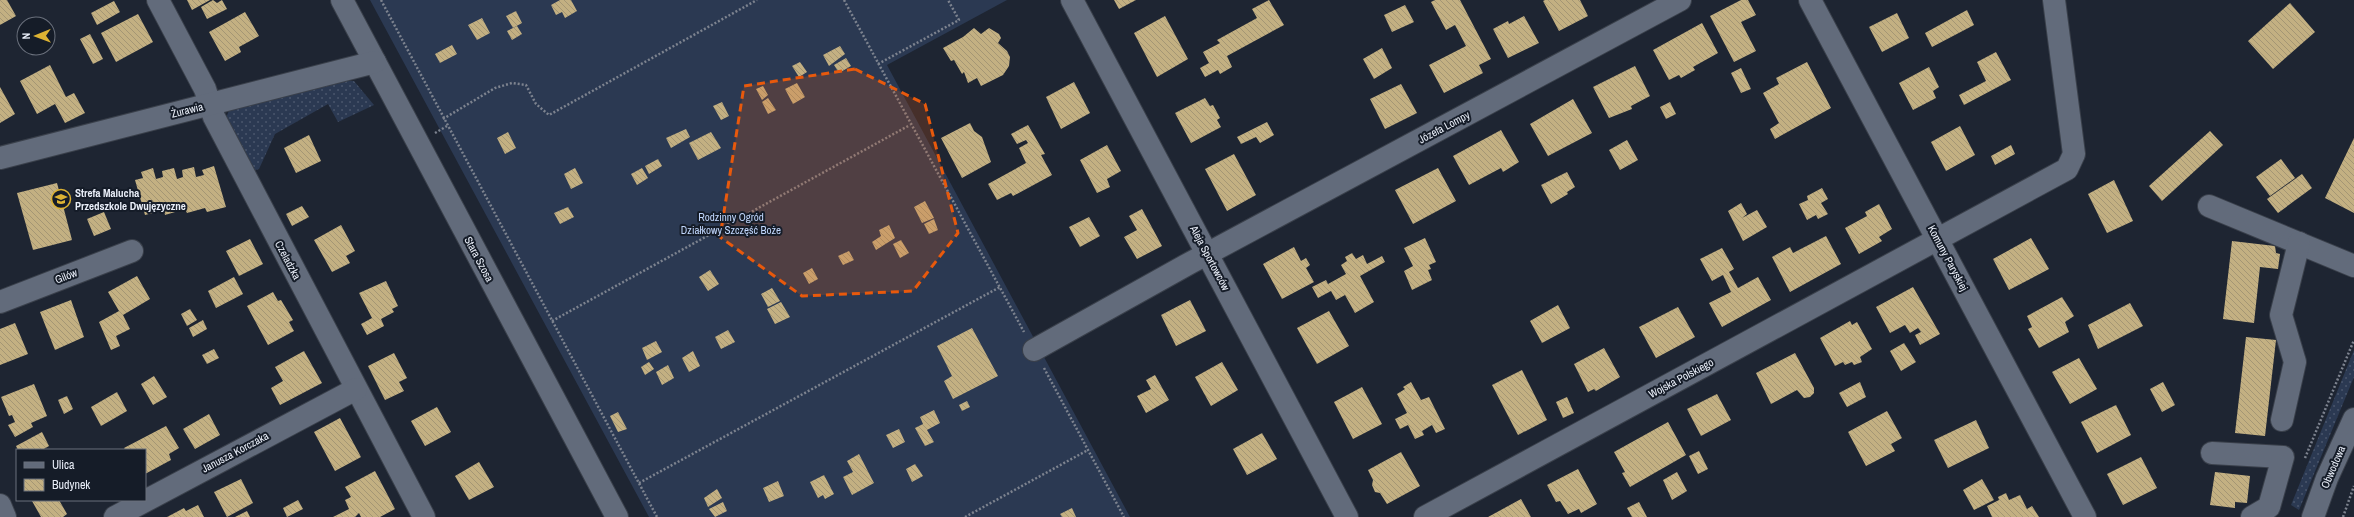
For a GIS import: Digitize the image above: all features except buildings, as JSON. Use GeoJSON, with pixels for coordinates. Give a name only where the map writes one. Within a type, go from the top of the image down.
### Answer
{"type":"FeatureCollection","features":[{"type":"Feature","properties":{"kind":"street","name":"Czeladzka"},"geometry":{"type":"LineString","coordinates":[[158,0],[205,89],[214,117],[424,517]]}},
{"type":"Feature","properties":{"kind":"street","name":"Stara Szosa"},"geometry":{"type":"LineString","coordinates":[[342,0],[617,517]]}},
{"type":"Feature","properties":{"kind":"street","name":"Aleja Sportowców"},"geometry":{"type":"LineString","coordinates":[[1072,0],[1347,517]]}},
{"type":"Feature","properties":{"kind":"street","name":"Józefa Lompy"},"geometry":{"type":"LineString","coordinates":[[1034,350],[1207,254],[1680,0]]}},
{"type":"Feature","properties":{"kind":"street","name":"Komuny Paryskiej"},"geometry":{"type":"LineString","coordinates":[[1810,0],[2085,517]]}},
{"type":"Feature","properties":{"kind":"street","name":"Wojska Polskiego"},"geometry":{"type":"LineString","coordinates":[[1425,517],[2067,169],[2074,154],[2054,0]]}},
{"type":"Feature","properties":{"kind":"street","name":"Żurawia"},"geometry":{"type":"LineString","coordinates":[[0,158],[375,62]]}},
{"type":"Feature","properties":{"kind":"street"},"geometry":{"type":"LineString","coordinates":[[2209,206],[2354,266]]}},
{"type":"Feature","properties":{"kind":"street"},"geometry":{"type":"LineString","coordinates":[[2282,420],[2295,362],[2281,315],[2299,243]]}},
{"type":"Feature","properties":{"kind":"street","name":"Gilów"},"geometry":{"type":"LineString","coordinates":[[0,302],[132,251]]}},
{"type":"Feature","properties":{"kind":"street","name":"Janusza Korczaka"},"geometry":{"type":"LineString","coordinates":[[146,501],[356,389]]}},
{"type":"Feature","properties":{"kind":"street","name":"Obwodowa"},"geometry":{"type":"LineString","coordinates":[[2313,517],[2327,478],[2354,418]]}},
{"type":"Feature","properties":{"kind":"street"},"geometry":{"type":"LineString","coordinates":[[2212,453],[2283,457],[2269,507],[2252,517]]}},
{"type":"Feature","properties":{"kind":"street","name":"Janusza Korczaka"},"geometry":{"type":"LineString","coordinates":[[115,517],[145,501]]}},
{"type":"Feature","properties":{"kind":"street"},"geometry":{"type":"LineString","coordinates":[[0,505],[5,517]]}},
{"type":"Feature","properties":{"kind":"path"},"geometry":{"type":"LineString","coordinates":[[381,0],[443,119],[658,517]]}},
{"type":"Feature","properties":{"kind":"path"},"geometry":{"type":"LineString","coordinates":[[443,119],[495,88],[512,83],[526,85],[536,104],[549,116],[756,0]]}},
{"type":"Feature","properties":{"kind":"path"},"geometry":{"type":"LineString","coordinates":[[844,0],[910,125],[1000,287],[1124,517]]}},
{"type":"Feature","properties":{"kind":"path"},"geometry":{"type":"LineString","coordinates":[[878,64],[959,20],[948,0]]}},
{"type":"Feature","properties":{"kind":"path"},"geometry":{"type":"LineString","coordinates":[[552,321],[910,125]]}},
{"type":"Feature","properties":{"kind":"path"},"geometry":{"type":"LineString","coordinates":[[639,483],[1000,287]]}},
{"type":"Feature","properties":{"kind":"path"},"geometry":{"type":"LineString","coordinates":[[2302,464],[2354,340]]}},
{"type":"Feature","properties":{"kind":"path"},"geometry":{"type":"LineString","coordinates":[[965,517],[1088,450]]}},
{"type":"Feature","properties":{"kind":"path"},"geometry":{"type":"LineString","coordinates":[[2343,517],[2354,486]]}},
{"type":"Feature","properties":{"kind":"highlighted area"},"geometry":{"type":"Polygon","coordinates":[[[855,69],[925,104],[958,233],[913,291],[802,296],[720,237],[744,86],[855,69]]]}},
{"type":"Feature","properties":{"kind":"green space","name":"Rodzinny Ogród Działkowy Szczęść Boże"},"geometry":{"type":"Polygon","coordinates":[[[370,0],[1007,0],[887,65],[1130,517],[649,517],[370,0]]]}},
{"type":"Feature","properties":{"kind":"green space"},"geometry":{"type":"Polygon","coordinates":[[[341,81],[354,81],[374,105],[338,122],[328,104],[275,134],[259,169],[252,171],[226,118],[230,108],[341,81]]]}},
{"type":"Feature","properties":{"kind":"green space"},"geometry":{"type":"Polygon","coordinates":[[[2354,350],[2354,377],[2299,510],[2291,505],[2354,350]]]}},
{"type":"Feature","properties":{"kind":"place","name":"Strefa Malucha Przedszkole Dwujęzyczne"},"geometry":{"type":"Point","coordinates":[61,199]}}]}
